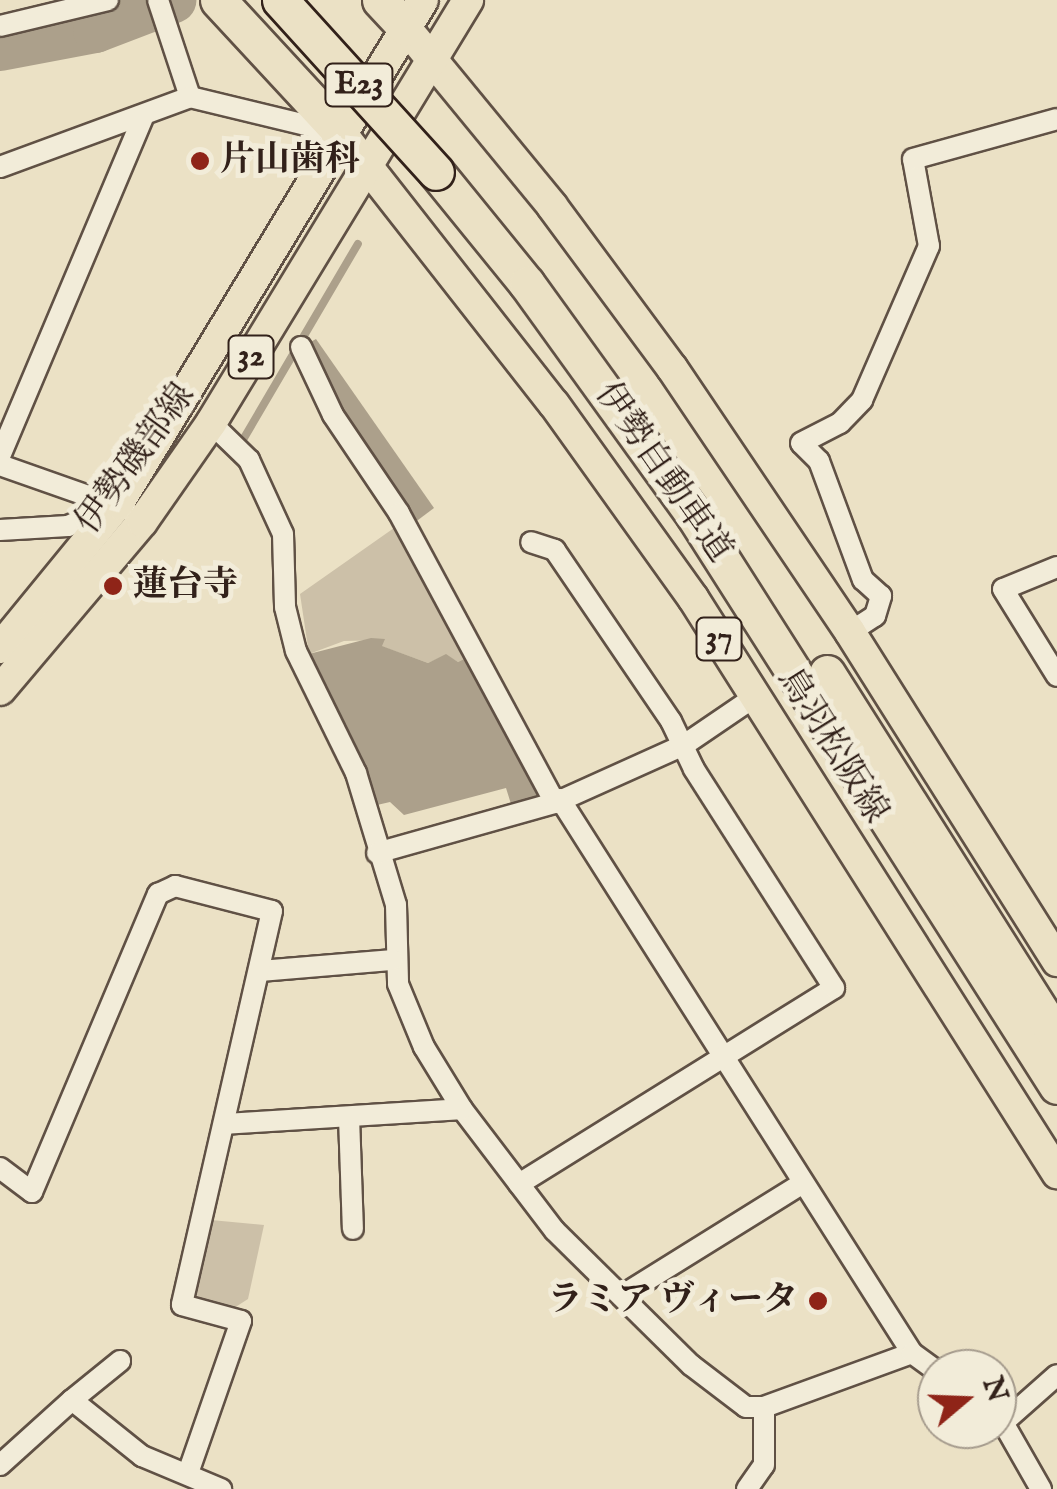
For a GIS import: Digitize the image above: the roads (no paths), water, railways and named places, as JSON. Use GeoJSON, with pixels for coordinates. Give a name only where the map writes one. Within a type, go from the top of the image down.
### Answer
{"type":"FeatureCollection","features":[{"type":"Feature","properties":{"kind":"highway","name":"E23"},"geometry":{"type":"LineString","coordinates":[[218,0],[342,134]]}},
{"type":"Feature","properties":{"kind":"highway","name":"伊勢自動車道"},"geometry":{"type":"LineString","coordinates":[[280,0],[445,165],[693,514],[1057,1086]]}},
{"type":"Feature","properties":{"kind":"highway","name":"伊勢自動車道"},"geometry":{"type":"LineString","coordinates":[[312,0],[713,501],[1057,1038]]}},
{"type":"Feature","properties":{"kind":"highway","name":"E23"},"geometry":{"type":"LineString","coordinates":[[380,0],[414,14]]}},
{"type":"Feature","properties":{"kind":"main road","name":"伊勢磯部線"},"geometry":{"type":"LineString","coordinates":[[0,648],[212,423],[468,0]]}},
{"type":"Feature","properties":{"kind":"main road","name":"伊勢磯部線"},"geometry":{"type":"LineString","coordinates":[[0,690],[130,513],[342,134],[414,14]]}},
{"type":"Feature","properties":{"kind":"main road"},"geometry":{"type":"LineString","coordinates":[[414,14],[433,57],[623,300],[850,632],[1057,960]]}},
{"type":"Feature","properties":{"kind":"main road","name":"鳥羽松阪線"},"geometry":{"type":"LineString","coordinates":[[342,134],[596,460],[756,696],[1057,1173]]}},
{"type":"Feature","properties":{"kind":"street"},"geometry":{"type":"LineString","coordinates":[[0,26],[108,0]]}},
{"type":"Feature","properties":{"kind":"street"},"geometry":{"type":"LineString","coordinates":[[158,0],[190,97]]}},
{"type":"Feature","properties":{"kind":"street"},"geometry":{"type":"LineString","coordinates":[[0,167],[190,97],[342,134]]}},
{"type":"Feature","properties":{"kind":"street"},"geometry":{"type":"LineString","coordinates":[[0,456],[144,115]]}},
{"type":"Feature","properties":{"kind":"street"},"geometry":{"type":"LineString","coordinates":[[850,632],[875,616],[881,596],[863,580],[819,461],[802,443],[840,424],[862,400],[929,246],[913,158],[1057,119]]}},
{"type":"Feature","properties":{"kind":"street"},"geometry":{"type":"LineString","coordinates":[[301,347],[339,426],[399,512],[557,801],[917,1357]]}},
{"type":"Feature","properties":{"kind":"street"},"geometry":{"type":"LineString","coordinates":[[212,423],[249,460],[284,534],[285,607],[296,651],[356,772],[376,853],[396,905],[393,960],[410,1018],[462,1110],[555,1231],[725,1393],[746,1407],[764,1407],[912,1353]]}},
{"type":"Feature","properties":{"kind":"street"},"geometry":{"type":"LineString","coordinates":[[0,465],[130,513]]}},
{"type":"Feature","properties":{"kind":"street"},"geometry":{"type":"LineString","coordinates":[[0,530],[68,526],[130,513]]}},
{"type":"Feature","properties":{"kind":"street"},"geometry":{"type":"LineString","coordinates":[[519,1184],[834,988],[684,745],[555,550],[531,542]]}},
{"type":"Feature","properties":{"kind":"street"},"geometry":{"type":"LineString","coordinates":[[1057,567],[1003,589],[1057,676]]}},
{"type":"Feature","properties":{"kind":"street"},"geometry":{"type":"LineString","coordinates":[[376,853],[557,801],[684,745],[756,696]]}},
{"type":"Feature","properties":{"kind":"street"},"geometry":{"type":"LineString","coordinates":[[0,1168],[32,1192],[158,894],[174,886],[272,912],[182,1304],[241,1320],[188,1474]]}},
{"type":"Feature","properties":{"kind":"street"},"geometry":{"type":"LineString","coordinates":[[261,971],[393,960]]}},
{"type":"Feature","properties":{"kind":"street"},"geometry":{"type":"LineString","coordinates":[[224,1124],[462,1110]]}},
{"type":"Feature","properties":{"kind":"street"},"geometry":{"type":"LineString","coordinates":[[349,1117],[353,1229]]}},
{"type":"Feature","properties":{"kind":"street"},"geometry":{"type":"LineString","coordinates":[[623,1295],[802,1184]]}},
{"type":"Feature","properties":{"kind":"street"},"geometry":{"type":"LineString","coordinates":[[0,1465],[120,1361]]}},
{"type":"Feature","properties":{"kind":"street"},"geometry":{"type":"LineString","coordinates":[[1017,1405],[1057,1374]]}},
{"type":"Feature","properties":{"kind":"street"},"geometry":{"type":"LineString","coordinates":[[72,1400],[142,1456],[221,1489]]}},
{"type":"Feature","properties":{"kind":"street"},"geometry":{"type":"LineString","coordinates":[[747,1489],[764,1464],[764,1407]]}},
{"type":"Feature","properties":{"kind":"street"},"geometry":{"type":"LineString","coordinates":[[1017,1446],[1041,1489]]}},
{"type":"Feature","properties":{"kind":"waterway"},"geometry":{"type":"LineString","coordinates":[[0,48],[95,30],[173,0]]}},
{"type":"Feature","properties":{"kind":"waterway"},"geometry":{"type":"LineString","coordinates":[[244,438],[358,244]]}},
{"type":"Feature","properties":{"kind":"place","name":"片山歯科"},"geometry":{"type":"Point","coordinates":[200,161]}},
{"type":"Feature","properties":{"kind":"place","name":"蓮台寺"},"geometry":{"type":"Point","coordinates":[113,586]}},
{"type":"Feature","properties":{"kind":"place","name":"ラミア ヴィータ"},"geometry":{"type":"Point","coordinates":[818,1301]}}]}
